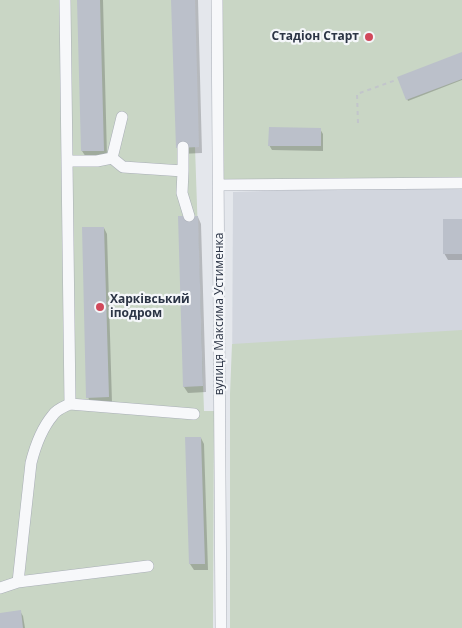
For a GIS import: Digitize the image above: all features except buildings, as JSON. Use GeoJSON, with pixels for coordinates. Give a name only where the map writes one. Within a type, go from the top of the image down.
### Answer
{"type":"FeatureCollection","features":[{"type":"Feature","properties":{"kind":"street"},"geometry":{"type":"LineString","coordinates":[[65,0],[70,404]]}},
{"type":"Feature","properties":{"kind":"street","name":"вулиця Максима Устименка"},"geometry":{"type":"LineString","coordinates":[[218,0],[221,628]]}},
{"type":"Feature","properties":{"kind":"street"},"geometry":{"type":"LineString","coordinates":[[112,158],[122,117]]}},
{"type":"Feature","properties":{"kind":"street"},"geometry":{"type":"LineString","coordinates":[[183,148],[182,193],[188,216]]}},
{"type":"Feature","properties":{"kind":"street"},"geometry":{"type":"LineString","coordinates":[[68,161],[97,161],[112,158]]}},
{"type":"Feature","properties":{"kind":"street"},"geometry":{"type":"LineString","coordinates":[[112,158],[123,167],[183,171]]}},
{"type":"Feature","properties":{"kind":"street"},"geometry":{"type":"LineString","coordinates":[[219,185],[462,183]]}},
{"type":"Feature","properties":{"kind":"street"},"geometry":{"type":"LineString","coordinates":[[18,582],[31,463],[36,446],[53,415],[70,404],[194,414]]}},
{"type":"Feature","properties":{"kind":"street"},"geometry":{"type":"LineString","coordinates":[[0,588],[18,582],[148,566]]}},
{"type":"Feature","properties":{"kind":"path"},"geometry":{"type":"LineString","coordinates":[[358,123],[357,94],[396,80]]}},
{"type":"Feature","properties":{"kind":"shaded area"},"geometry":{"type":"Polygon","coordinates":[[[462,185],[462,378],[232,387],[233,192],[462,185]]]}},
{"type":"Feature","properties":{"kind":"green space","name":"Харківський іподром"},"geometry":{"type":"Polygon","coordinates":[[[0,0],[190,0],[204,411],[214,411],[213,628],[0,628],[0,0]]]}},
{"type":"Feature","properties":{"kind":"green space"},"geometry":{"type":"Polygon","coordinates":[[[222,0],[462,0],[462,180],[221,182],[222,0]]]}},
{"type":"Feature","properties":{"kind":"green space"},"geometry":{"type":"Polygon","coordinates":[[[462,330],[462,628],[230,628],[230,394],[232,344],[462,330]]]}},
{"type":"Feature","properties":{"kind":"place","name":"Стадіон Старт"},"geometry":{"type":"Point","coordinates":[369,37]}},
{"type":"Feature","properties":{"kind":"place","name":"Харківський іподром"},"geometry":{"type":"Point","coordinates":[100,307]}}]}
